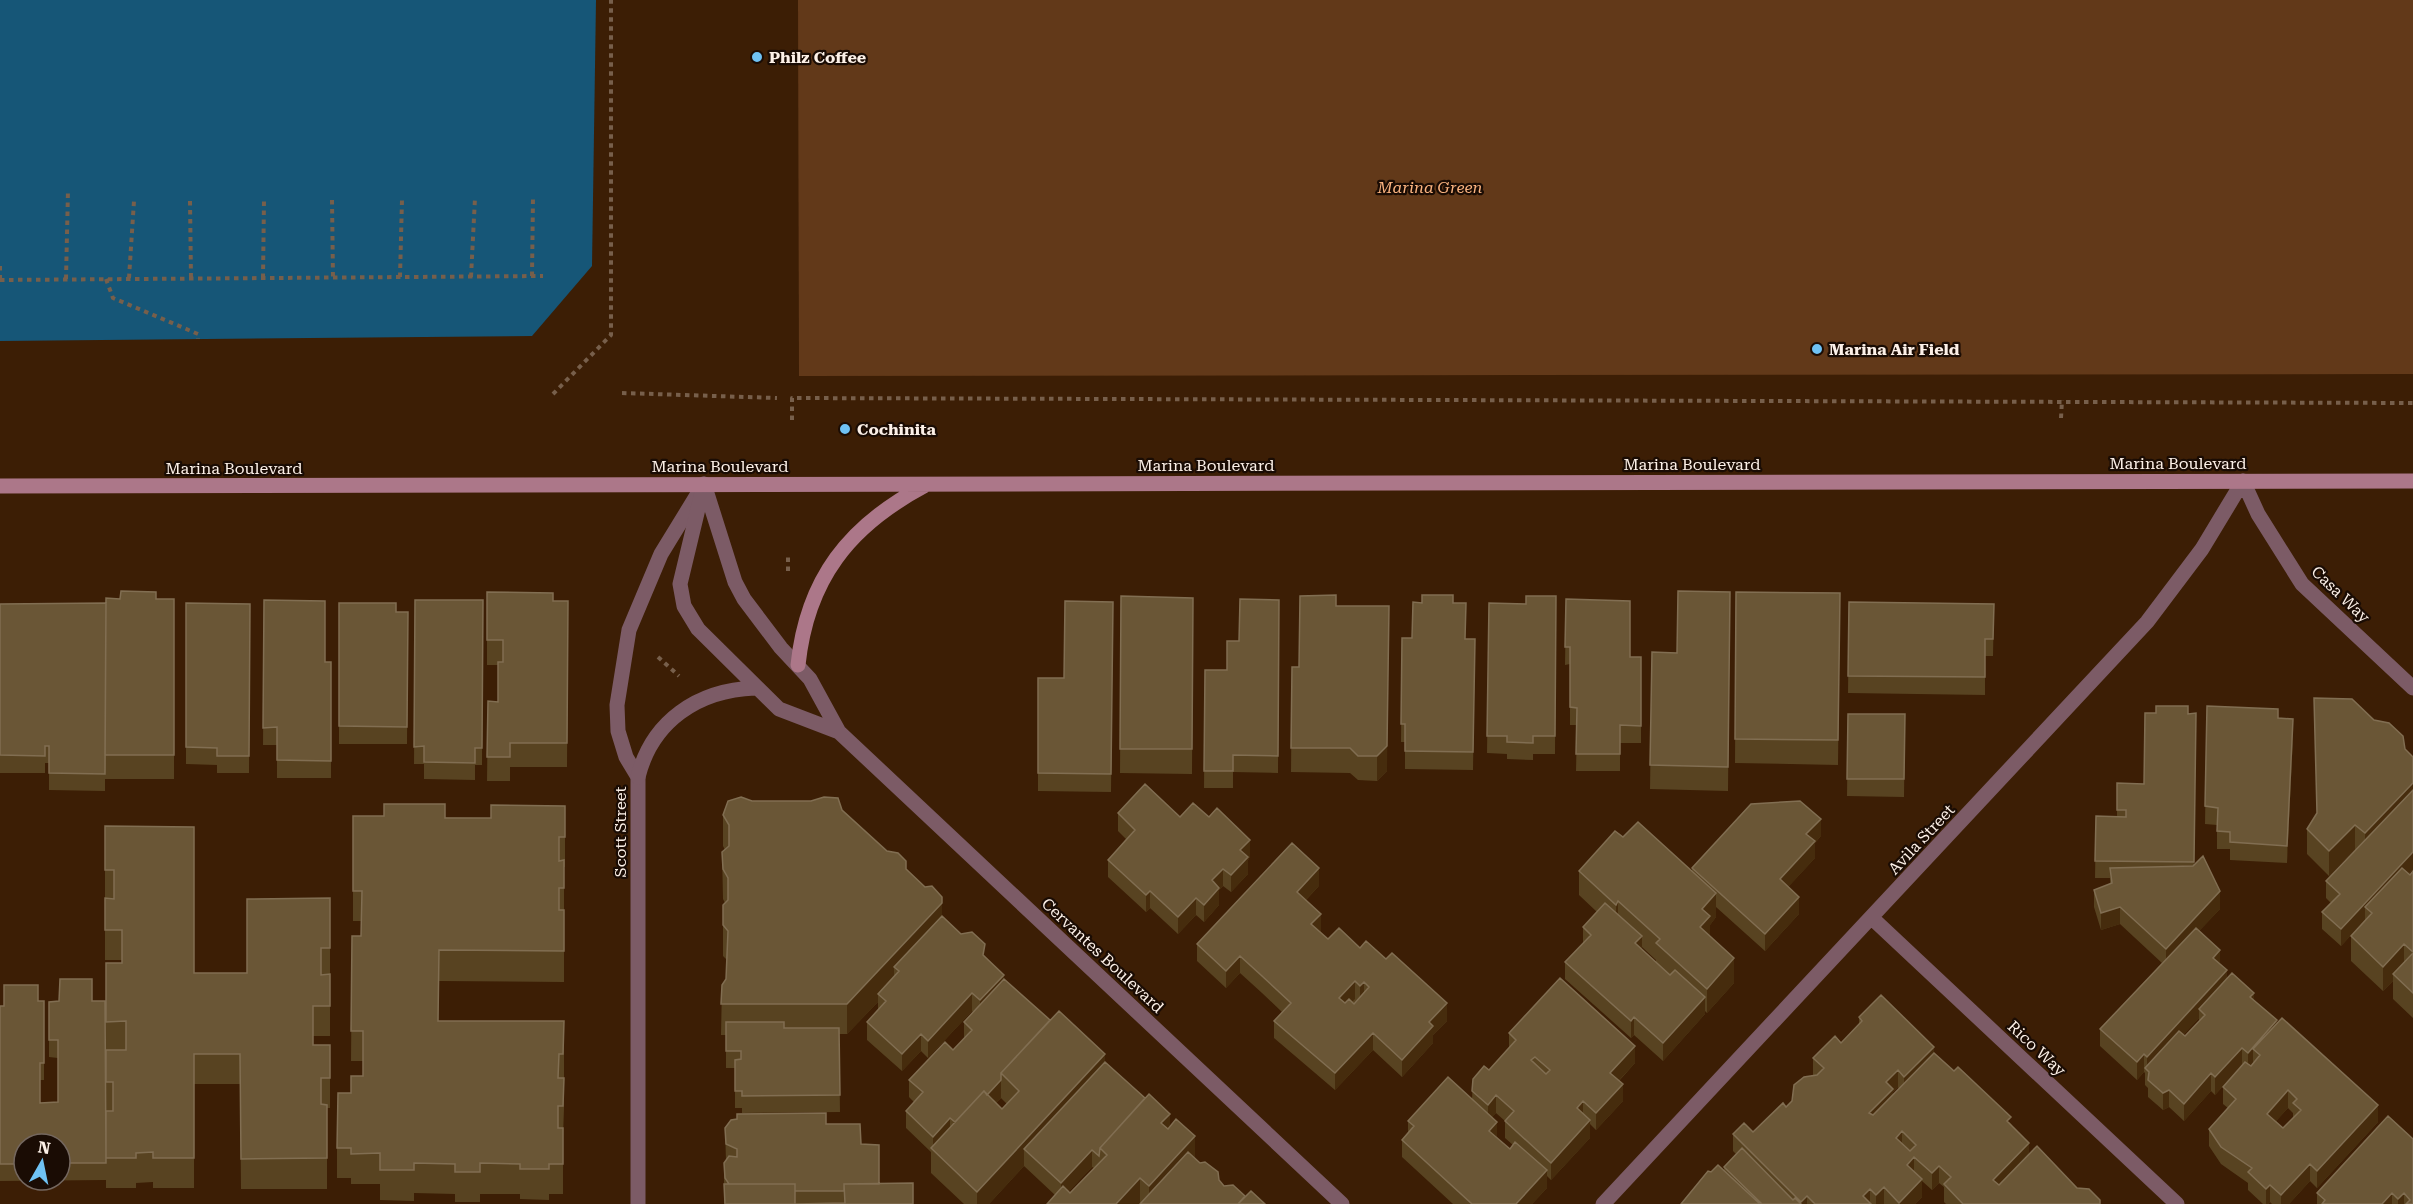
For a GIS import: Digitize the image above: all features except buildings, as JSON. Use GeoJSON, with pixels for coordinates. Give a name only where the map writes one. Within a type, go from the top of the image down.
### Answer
{"type":"FeatureCollection","features":[{"type":"Feature","properties":{"kind":"main road","name":"Marina Boulevard"},"geometry":{"type":"LineString","coordinates":[[0,486],[2413,481]]}},
{"type":"Feature","properties":{"kind":"main road"},"geometry":{"type":"LineString","coordinates":[[798,665],[807,614],[829,567],[869,520],[896,501],[927,484]]}},
{"type":"Feature","properties":{"kind":"street","name":"Casa Way"},"geometry":{"type":"LineString","coordinates":[[2243,481],[2258,514],[2302,584],[2413,688]]}},
{"type":"Feature","properties":{"kind":"street","name":"Avila Street"},"geometry":{"type":"LineString","coordinates":[[1603,1204],[2147,622],[2202,549],[2243,481]]}},
{"type":"Feature","properties":{"kind":"street","name":"Cervantes Boulevard"},"geometry":{"type":"LineString","coordinates":[[704,484],[735,582],[744,599],[775,640],[810,679],[839,732],[1342,1204]]}},
{"type":"Feature","properties":{"kind":"street","name":"Cervantes Boulevard"},"geometry":{"type":"LineString","coordinates":[[704,484],[680,584],[684,606],[698,630],[779,709],[839,732]]}},
{"type":"Feature","properties":{"kind":"street","name":"Scott Street"},"geometry":{"type":"LineString","coordinates":[[638,1204],[638,777],[626,757],[618,731],[617,705],[629,630],[661,554],[704,484]]}},
{"type":"Feature","properties":{"kind":"street"},"geometry":{"type":"LineString","coordinates":[[638,777],[643,755],[666,722],[705,699],[738,689],[755,688]]}},
{"type":"Feature","properties":{"kind":"street","name":"Rico Way"},"geometry":{"type":"LineString","coordinates":[[1872,918],[2177,1204]]}},
{"type":"Feature","properties":{"kind":"path"},"geometry":{"type":"LineString","coordinates":[[553,394],[611,335],[610,0]]}},
{"type":"Feature","properties":{"kind":"path"},"geometry":{"type":"LineString","coordinates":[[66,279],[68,190]]}},
{"type":"Feature","properties":{"kind":"path"},"geometry":{"type":"LineString","coordinates":[[532,276],[533,197]]}},
{"type":"Feature","properties":{"kind":"path"},"geometry":{"type":"LineString","coordinates":[[471,276],[475,198]]}},
{"type":"Feature","properties":{"kind":"path"},"geometry":{"type":"LineString","coordinates":[[263,278],[264,200]]}},
{"type":"Feature","properties":{"kind":"path"},"geometry":{"type":"LineString","coordinates":[[333,200],[333,278]]}},
{"type":"Feature","properties":{"kind":"path"},"geometry":{"type":"LineString","coordinates":[[400,277],[402,200]]}},
{"type":"Feature","properties":{"kind":"path"},"geometry":{"type":"LineString","coordinates":[[129,278],[134,201]]}},
{"type":"Feature","properties":{"kind":"path"},"geometry":{"type":"LineString","coordinates":[[190,201],[191,278]]}},
{"type":"Feature","properties":{"kind":"path"},"geometry":{"type":"LineString","coordinates":[[0,266],[0,280],[543,276]]}},
{"type":"Feature","properties":{"kind":"path"},"geometry":{"type":"LineString","coordinates":[[106,279],[112,298],[198,334],[198,339]]}},
{"type":"Feature","properties":{"kind":"path"},"geometry":{"type":"LineString","coordinates":[[622,393],[777,398]]}},
{"type":"Feature","properties":{"kind":"path"},"geometry":{"type":"LineString","coordinates":[[792,420],[792,398],[2413,402]]}},
{"type":"Feature","properties":{"kind":"path"},"geometry":{"type":"LineString","coordinates":[[2061,418],[2062,400]]}},
{"type":"Feature","properties":{"kind":"path"},"geometry":{"type":"LineString","coordinates":[[650,650],[684,680]]}},
{"type":"Feature","properties":{"kind":"green space","name":"Marina Green"},"geometry":{"type":"Polygon","coordinates":[[[798,0],[2413,0],[2413,374],[799,376],[798,0]]]}},
{"type":"Feature","properties":{"kind":"water"},"geometry":{"type":"Polygon","coordinates":[[[0,0],[596,0],[592,266],[532,336],[0,341],[0,0]]]}},
{"type":"Feature","properties":{"kind":"place","name":"Philz Coffee"},"geometry":{"type":"Point","coordinates":[757,57]}},
{"type":"Feature","properties":{"kind":"place","name":"Marina Air Field"},"geometry":{"type":"Point","coordinates":[1817,349]}},
{"type":"Feature","properties":{"kind":"place","name":"Cochinita"},"geometry":{"type":"Point","coordinates":[845,429]}}]}
